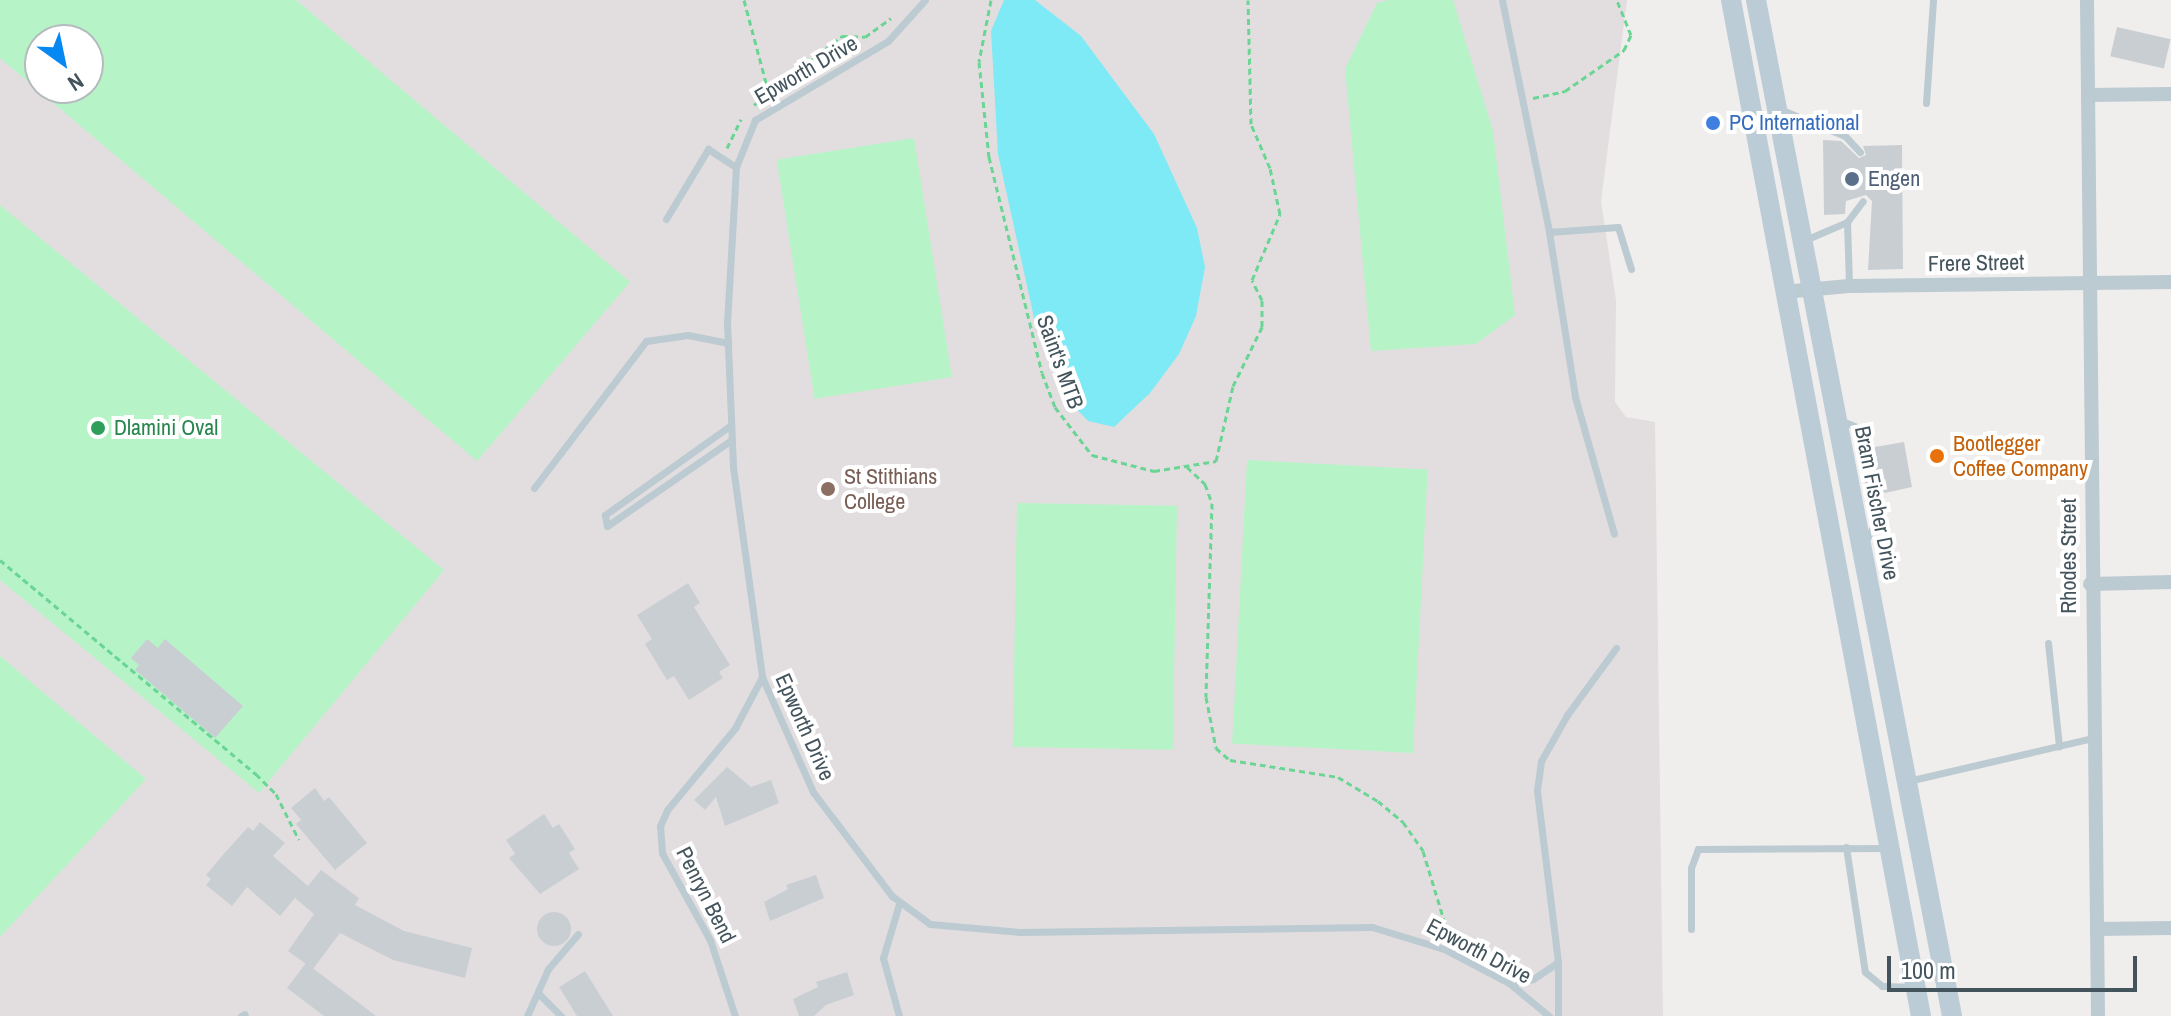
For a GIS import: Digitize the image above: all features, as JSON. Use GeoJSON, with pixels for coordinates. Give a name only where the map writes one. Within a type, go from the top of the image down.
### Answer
{"type":"FeatureCollection","features":[{"type":"Feature","properties":{"kind":"main road"},"geometry":{"type":"LineString","coordinates":[[1731,0],[1783,292],[1921,1016]]}},
{"type":"Feature","properties":{"kind":"main road","name":"Bram Fischer Drive"},"geometry":{"type":"LineString","coordinates":[[1756,0],[1952,1016]]}},
{"type":"Feature","properties":{"kind":"street","name":"Rhodes Street"},"geometry":{"type":"LineString","coordinates":[[2087,0],[2092,284],[2090,584],[2098,1016]]}},
{"type":"Feature","properties":{"kind":"street"},"geometry":{"type":"LineString","coordinates":[[2088,95],[2171,94]]}},
{"type":"Feature","properties":{"kind":"street","name":"Frere Street"},"geometry":{"type":"LineString","coordinates":[[1783,292],[1849,286],[2171,282]]}},
{"type":"Feature","properties":{"kind":"street"},"geometry":{"type":"LineString","coordinates":[[2090,584],[2171,582]]}},
{"type":"Feature","properties":{"kind":"street"},"geometry":{"type":"LineString","coordinates":[[2097,929],[2171,928]]}},
{"type":"Feature","properties":{"kind":"lane","name":"Epworth Drive"},"geometry":{"type":"LineString","coordinates":[[925,0],[888,41],[755,120],[736,167],[728,343],[731,440],[762,677],[813,792],[899,904],[930,924],[1004,931],[1236,932],[1372,927],[1398,931],[1455,955],[1509,983],[1549,1016]]}},
{"type":"Feature","properties":{"kind":"lane"},"geometry":{"type":"LineString","coordinates":[[1502,0],[1549,232],[1575,397],[1614,534]]}},
{"type":"Feature","properties":{"kind":"lane"},"geometry":{"type":"LineString","coordinates":[[1926,103],[1933,0]]}},
{"type":"Feature","properties":{"kind":"lane"},"geometry":{"type":"LineString","coordinates":[[1776,107],[1845,136],[1860,152]]}},
{"type":"Feature","properties":{"kind":"lane"},"geometry":{"type":"LineString","coordinates":[[666,219],[708,149],[736,167]]}},
{"type":"Feature","properties":{"kind":"lane"},"geometry":{"type":"LineString","coordinates":[[1802,242],[1847,222],[1863,201]]}},
{"type":"Feature","properties":{"kind":"lane"},"geometry":{"type":"LineString","coordinates":[[1847,222],[1849,286]]}},
{"type":"Feature","properties":{"kind":"lane"},"geometry":{"type":"LineString","coordinates":[[1549,232],[1618,227],[1631,269]]}},
{"type":"Feature","properties":{"kind":"lane"},"geometry":{"type":"LineString","coordinates":[[534,488],[646,341],[688,335],[728,343]]}},
{"type":"Feature","properties":{"kind":"lane"},"geometry":{"type":"LineString","coordinates":[[1836,419],[1859,428],[1869,449]]}},
{"type":"Feature","properties":{"kind":"lane"},"geometry":{"type":"LineString","coordinates":[[731,425],[605,515],[607,526],[731,440]]}},
{"type":"Feature","properties":{"kind":"lane"},"geometry":{"type":"LineString","coordinates":[[1861,546],[1879,517],[1879,494]]}},
{"type":"Feature","properties":{"kind":"lane"},"geometry":{"type":"LineString","coordinates":[[2048,643],[2059,746]]}},
{"type":"Feature","properties":{"kind":"lane"},"geometry":{"type":"LineString","coordinates":[[1558,1016],[1558,962],[1537,790],[1541,761],[1567,715],[1616,648]]}},
{"type":"Feature","properties":{"kind":"lane","name":"Penryn Bend"},"geometry":{"type":"LineString","coordinates":[[735,1016],[710,940],[662,853],[660,826],[667,810],[735,728],[762,677]]}},
{"type":"Feature","properties":{"kind":"lane"},"geometry":{"type":"LineString","coordinates":[[1907,781],[2093,738]]}},
{"type":"Feature","properties":{"kind":"lane"},"geometry":{"type":"LineString","coordinates":[[1846,847],[1865,972],[1882,986],[1915,988]]}},
{"type":"Feature","properties":{"kind":"lane"},"geometry":{"type":"LineString","coordinates":[[1691,929],[1691,868],[1698,849],[1890,848]]}},
{"type":"Feature","properties":{"kind":"lane"},"geometry":{"type":"LineString","coordinates":[[899,904],[883,958],[884,978],[899,1016]]}},
{"type":"Feature","properties":{"kind":"lane"},"geometry":{"type":"LineString","coordinates":[[527,1016],[548,969],[578,934]]}},
{"type":"Feature","properties":{"kind":"lane"},"geometry":{"type":"LineString","coordinates":[[1509,983],[1533,979],[1558,962]]}},
{"type":"Feature","properties":{"kind":"lane"},"geometry":{"type":"LineString","coordinates":[[539,994],[561,1016]]}},
{"type":"Feature","properties":{"kind":"path"},"geometry":{"type":"LineString","coordinates":[[744,0],[769,94]]}},
{"type":"Feature","properties":{"kind":"path","name":"Saint's MTB"},"geometry":{"type":"LineString","coordinates":[[991,0],[979,62],[989,157],[1030,334],[1055,407],[1092,455],[1154,471],[1216,461],[1233,386],[1258,343],[1262,300],[1252,280],[1280,214],[1270,168],[1251,124],[1248,0]]}},
{"type":"Feature","properties":{"kind":"path"},"geometry":{"type":"LineString","coordinates":[[1523,100],[1565,91],[1624,50],[1631,35],[1617,0]]}},
{"type":"Feature","properties":{"kind":"path"},"geometry":{"type":"LineString","coordinates":[[722,158],[741,118],[769,94],[842,36],[865,37],[895,15]]}},
{"type":"Feature","properties":{"kind":"path"},"geometry":{"type":"LineString","coordinates":[[1187,467],[1205,484],[1212,503],[1206,697],[1216,748],[1230,760],[1338,777],[1403,822],[1423,851],[1455,955]]}},
{"type":"Feature","properties":{"kind":"path"},"geometry":{"type":"LineString","coordinates":[[0,560],[256,774],[276,794],[299,840]]}},
{"type":"Feature","properties":{"kind":"shaded area","name":"St Stithians College"},"geometry":{"type":"Polygon","coordinates":[[[0,0],[1627,0],[1601,201],[1616,300],[1615,402],[1626,417],[1655,422],[1663,1016],[0,1016],[0,0]]]}},
{"type":"Feature","properties":{"kind":"green space"},"geometry":{"type":"Polygon","coordinates":[[[0,0],[296,0],[630,282],[477,461],[54,104],[104,104],[104,24],[24,24],[24,78],[0,58],[0,0]]]}},
{"type":"Feature","properties":{"kind":"green space"},"geometry":{"type":"Polygon","coordinates":[[[1389,0],[1453,0],[1493,131],[1515,315],[1476,344],[1371,351],[1345,69],[1377,3],[1389,0]]]}},
{"type":"Feature","properties":{"kind":"green space"},"geometry":{"type":"Polygon","coordinates":[[[914,138],[952,377],[815,399],[777,160],[914,138]]]}},
{"type":"Feature","properties":{"kind":"green space"},"geometry":{"type":"Polygon","coordinates":[[[0,205],[444,570],[259,793],[0,580],[0,205]]]}},
{"type":"Feature","properties":{"kind":"green space"},"geometry":{"type":"Polygon","coordinates":[[[1247,460],[1428,469],[1413,753],[1232,744],[1247,460]]]}},
{"type":"Feature","properties":{"kind":"green space"},"geometry":{"type":"Polygon","coordinates":[[[1017,503],[1177,506],[1173,750],[1013,747],[1017,503]]]}},
{"type":"Feature","properties":{"kind":"green space"},"geometry":{"type":"Polygon","coordinates":[[[0,656],[146,779],[0,937],[0,656]]]}},
{"type":"Feature","properties":{"kind":"water"},"geometry":{"type":"Polygon","coordinates":[[[1004,0],[1035,0],[1081,36],[1154,134],[1197,228],[1205,267],[1196,316],[1179,354],[1150,393],[1114,427],[1088,421],[1068,400],[1036,327],[998,154],[991,31],[1004,0]]]}},
{"type":"Feature","properties":{"kind":"building"},"geometry":{"type":"Polygon","coordinates":[[[2117,27],[2171,39],[2164,69],[2110,56],[2117,27]]]}},
{"type":"Feature","properties":{"kind":"building"},"geometry":{"type":"Polygon","coordinates":[[[1823,140],[1841,141],[1859,158],[1866,155],[1863,146],[1902,145],[1903,269],[1868,270],[1872,201],[1866,195],[1846,201],[1845,214],[1824,215],[1823,140]]]}},
{"type":"Feature","properties":{"kind":"building"},"geometry":{"type":"Polygon","coordinates":[[[1904,442],[1912,487],[1885,493],[1878,488],[1868,496],[1859,451],[1871,455],[1875,447],[1904,442]]]}},
{"type":"Feature","properties":{"kind":"building"},"geometry":{"type":"Polygon","coordinates":[[[688,583],[700,603],[694,607],[730,665],[719,672],[723,678],[689,700],[674,676],[667,680],[645,644],[652,639],[637,615],[688,583]]]}},
{"type":"Feature","properties":{"kind":"building"},"geometry":{"type":"Polygon","coordinates":[[[147,639],[158,648],[165,639],[243,706],[215,738],[135,670],[139,665],[131,658],[147,639]]]}},
{"type":"Feature","properties":{"kind":"building"},"geometry":{"type":"Polygon","coordinates":[[[727,767],[751,787],[771,780],[779,803],[725,826],[716,797],[705,810],[694,800],[727,767]]]}},
{"type":"Feature","properties":{"kind":"building"},"geometry":{"type":"Polygon","coordinates":[[[315,788],[324,801],[329,797],[367,843],[335,870],[296,824],[301,820],[291,808],[315,788]]]}},
{"type":"Feature","properties":{"kind":"building"},"geometry":{"type":"Polygon","coordinates":[[[544,814],[553,828],[559,824],[575,849],[569,853],[579,869],[540,894],[509,858],[515,854],[506,840],[544,814]]]}},
{"type":"Feature","properties":{"kind":"building"},"geometry":{"type":"Polygon","coordinates":[[[260,822],[285,843],[273,856],[308,886],[321,870],[359,898],[355,905],[404,931],[472,948],[465,978],[393,960],[340,933],[313,969],[288,951],[314,914],[295,898],[280,916],[247,887],[232,906],[206,885],[211,879],[206,875],[221,857],[248,827],[253,831],[260,822]]]}},
{"type":"Feature","properties":{"kind":"building"},"geometry":{"type":"Polygon","coordinates":[[[816,875],[824,898],[770,921],[764,902],[788,889],[786,885],[816,875]]]}},
{"type":"Feature","properties":{"kind":"building"},"geometry":{"type":"Polygon","coordinates":[[[554,912],[566,917],[571,929],[566,941],[554,946],[542,941],[537,929],[542,917],[554,912]]]}},
{"type":"Feature","properties":{"kind":"building"},"geometry":{"type":"Polygon","coordinates":[[[306,963],[376,1016],[324,1016],[287,988],[306,963]]]}},
{"type":"Feature","properties":{"kind":"building"},"geometry":{"type":"Polygon","coordinates":[[[585,971],[613,1016],[577,1016],[559,987],[585,971]]]}},
{"type":"Feature","properties":{"kind":"building"},"geometry":{"type":"Polygon","coordinates":[[[847,972],[854,995],[826,1005],[814,1016],[799,1016],[793,999],[818,987],[816,982],[847,972]]]}},
{"type":"Feature","properties":{"kind":"place","name":"PC International"},"geometry":{"type":"Point","coordinates":[1713,123]}},
{"type":"Feature","properties":{"kind":"place","name":"Engen"},"geometry":{"type":"Point","coordinates":[1852,179]}},
{"type":"Feature","properties":{"kind":"place","name":"Dlamini Oval"},"geometry":{"type":"Point","coordinates":[98,428]}},
{"type":"Feature","properties":{"kind":"place","name":"Bootlegger Coffee Company"},"geometry":{"type":"Point","coordinates":[1937,456]}},
{"type":"Feature","properties":{"kind":"place","name":"St Stithians College"},"geometry":{"type":"Point","coordinates":[828,489]}}]}
